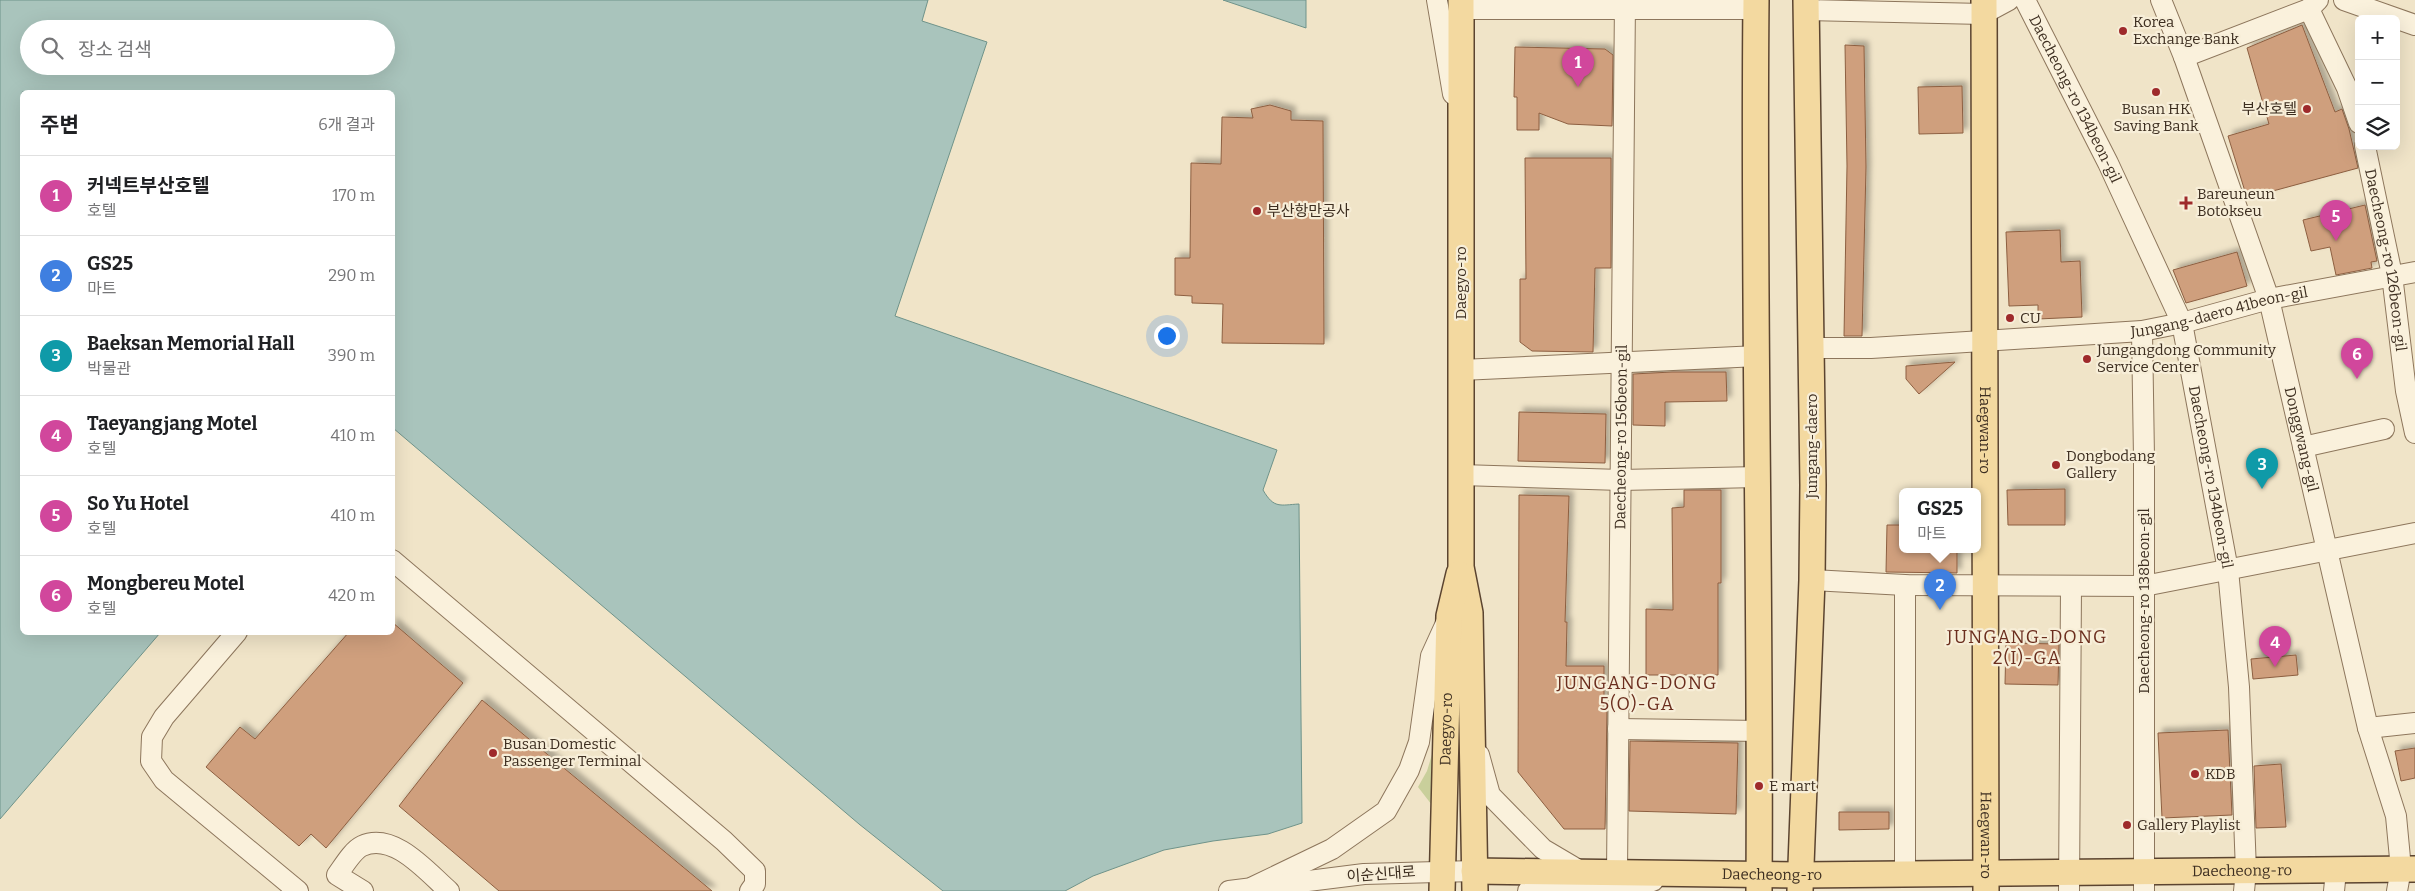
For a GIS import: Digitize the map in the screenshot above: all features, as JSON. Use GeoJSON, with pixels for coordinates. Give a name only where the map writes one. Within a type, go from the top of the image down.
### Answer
{"type":"FeatureCollection","features":[{"type":"Feature","properties":{"kind":"main road","name":"Daegyo-ro"},"geometry":{"type":"LineString","coordinates":[[1461,4],[1461,567],[1470,612],[1474,881]]}},
{"type":"Feature","properties":{"kind":"main road"},"geometry":{"type":"LineString","coordinates":[[1756,4],[1754,156],[1758,356],[1761,731],[1759,883]]}},
{"type":"Feature","properties":{"kind":"main road","name":"Jungang-daero"},"geometry":{"type":"LineString","coordinates":[[1800,883],[1812,580],[1813,348],[1806,5]]}},
{"type":"Feature","properties":{"kind":"main road","name":"Haegwan-ro"},"geometry":{"type":"LineString","coordinates":[[1983,7],[1982,197],[1986,340],[1983,459],[1986,882]]}},
{"type":"Feature","properties":{"kind":"main road","name":"Daegyo-ro"},"geometry":{"type":"LineString","coordinates":[[1442,881],[1448,616],[1461,567]]}},
{"type":"Feature","properties":{"kind":"main road","name":"Daecheong-ro"},"geometry":{"type":"LineString","coordinates":[[1474,881],[1584,874],[1617,884],[1690,874],[1759,883],[1800,883],[1905,874],[1986,882],[2335,881],[2404,877]]}},
{"type":"Feature","properties":{"kind":"street"},"geometry":{"type":"LineString","coordinates":[[1437,0],[1461,132]]}},
{"type":"Feature","properties":{"kind":"street"},"geometry":{"type":"LineString","coordinates":[[1806,5],[1983,7],[2009,0]]}},
{"type":"Feature","properties":{"kind":"street","name":"Daecheong-ro 134beon-gil"},"geometry":{"type":"LineString","coordinates":[[2025,0],[2108,163],[2182,324],[2228,570],[2238,687],[2245,881]]}},
{"type":"Feature","properties":{"kind":"street","name":"Donggwang-gil"},"geometry":{"type":"LineString","coordinates":[[2161,0],[2184,57],[2270,299],[2368,728],[2396,816],[2404,877]]}},
{"type":"Feature","properties":{"kind":"street"},"geometry":{"type":"LineString","coordinates":[[2344,0],[2415,25]]}},
{"type":"Feature","properties":{"kind":"street"},"geometry":{"type":"LineString","coordinates":[[1461,4],[1756,4]]}},
{"type":"Feature","properties":{"kind":"street"},"geometry":{"type":"LineString","coordinates":[[2184,57],[2314,4],[2355,111]]}},
{"type":"Feature","properties":{"kind":"street","name":"Daecheong-ro 156beon-gil"},"geometry":{"type":"LineString","coordinates":[[1617,884],[1625,5]]}},
{"type":"Feature","properties":{"kind":"street","name":"Daecheong-ro 126beon-gil"},"geometry":{"type":"LineString","coordinates":[[2366,150],[2392,276],[2406,391],[2415,432]]}},
{"type":"Feature","properties":{"kind":"street","name":"Jungang-daero 41beon-gil"},"geometry":{"type":"LineString","coordinates":[[1813,348],[1870,348],[2142,330],[2182,324],[2270,299],[2415,272]]}},
{"type":"Feature","properties":{"kind":"street","name":"Daecheong-ro 138beon-gil"},"geometry":{"type":"LineString","coordinates":[[2142,330],[2144,882]]}},
{"type":"Feature","properties":{"kind":"street"},"geometry":{"type":"LineString","coordinates":[[1461,370],[1758,356]]}},
{"type":"Feature","properties":{"kind":"street"},"geometry":{"type":"LineString","coordinates":[[2303,447],[2384,429]]}},
{"type":"Feature","properties":{"kind":"street"},"geometry":{"type":"LineString","coordinates":[[1461,475],[1620,480],[1758,477]]}},
{"type":"Feature","properties":{"kind":"street"},"geometry":{"type":"LineString","coordinates":[[1812,580],[1905,585],[2144,586],[2415,533]]}},
{"type":"Feature","properties":{"kind":"street"},"geometry":{"type":"LineString","coordinates":[[395,563],[724,841],[756,871],[755,884],[750,891]]}},
{"type":"Feature","properties":{"kind":"street"},"geometry":{"type":"LineString","coordinates":[[1905,585],[1905,874]]}},
{"type":"Feature","properties":{"kind":"street"},"geometry":{"type":"LineString","coordinates":[[2069,882],[2071,586]]}},
{"type":"Feature","properties":{"kind":"street"},"geometry":{"type":"LineString","coordinates":[[1253,887],[1332,849],[1386,811],[1409,770],[1419,742],[1431,656],[1448,616]]}},
{"type":"Feature","properties":{"kind":"street"},"geometry":{"type":"LineString","coordinates":[[234,635],[164,717],[152,737],[151,761],[164,780],[298,891]]}},
{"type":"Feature","properties":{"kind":"street"},"geometry":{"type":"LineString","coordinates":[[2368,728],[2415,723]]}},
{"type":"Feature","properties":{"kind":"street"},"geometry":{"type":"LineString","coordinates":[[1473,726],[1490,795],[1542,850],[1584,874]]}},
{"type":"Feature","properties":{"kind":"street"},"geometry":{"type":"LineString","coordinates":[[1618,729],[1761,731]]}},
{"type":"Feature","properties":{"kind":"street"},"geometry":{"type":"LineString","coordinates":[[363,891],[337,875],[361,846],[382,842],[404,853],[449,891]]}},
{"type":"Feature","properties":{"kind":"street","name":"이순신대로"},"geometry":{"type":"LineString","coordinates":[[1229,891],[1364,874],[1442,881],[1474,881]]}},
{"type":"Feature","properties":{"kind":"street"},"geometry":{"type":"LineString","coordinates":[[1528,891],[1617,884]]}},
{"type":"Feature","properties":{"kind":"green space"},"geometry":{"type":"Polygon","coordinates":[[[1433,751],[1439,753],[1435,809],[1418,787],[1427,771],[1433,751]]]}},
{"type":"Feature","properties":{"kind":"water"},"geometry":{"type":"Polygon","coordinates":[[[0,0],[928,0],[922,21],[987,42],[895,316],[1277,450],[1263,490],[1274,503],[1282,505],[1299,504],[1302,823],[1268,834],[1164,850],[1093,876],[1065,891],[943,891],[859,824],[395,430],[395,90],[20,90],[20,635],[158,635],[0,819],[0,0]]]}},
{"type":"Feature","properties":{"kind":"water"},"geometry":{"type":"Polygon","coordinates":[[[1223,0],[1306,0],[1306,28],[1223,0]]]}},
{"type":"Feature","properties":{"kind":"building","name":"부산호텔"},"geometry":{"type":"Polygon","coordinates":[[[2302,25],[2335,112],[2342,109],[2349,129],[2358,168],[2247,198],[2228,136],[2269,124],[2247,48],[2302,25]]]}},
{"type":"Feature","properties":{"kind":"building"},"geometry":{"type":"Polygon","coordinates":[[[1845,45],[1864,46],[1866,167],[1862,336],[1844,336],[1847,166],[1845,45]]]}},
{"type":"Feature","properties":{"kind":"building"},"geometry":{"type":"Polygon","coordinates":[[[1515,47],[1605,49],[1613,55],[1612,126],[1568,124],[1539,113],[1539,130],[1517,130],[1517,97],[1514,97],[1515,47]]]}},
{"type":"Feature","properties":{"kind":"building"},"geometry":{"type":"Polygon","coordinates":[[[1962,86],[1963,133],[1919,134],[1918,87],[1962,86]]]}},
{"type":"Feature","properties":{"kind":"building","name":"부산항만공사"},"geometry":{"type":"Polygon","coordinates":[[[1270,105],[1291,111],[1291,120],[1323,121],[1324,344],[1222,343],[1223,304],[1192,303],[1192,296],[1175,295],[1175,258],[1190,258],[1191,163],[1221,164],[1222,117],[1253,118],[1251,109],[1270,105]]]}},
{"type":"Feature","properties":{"kind":"building"},"geometry":{"type":"Polygon","coordinates":[[[1525,158],[1611,158],[1611,268],[1595,268],[1593,352],[1532,351],[1520,342],[1520,279],[1526,279],[1525,158]]]}},
{"type":"Feature","properties":{"kind":"building"},"geometry":{"type":"Polygon","coordinates":[[[2365,205],[2377,261],[2371,262],[2372,268],[2336,275],[2330,247],[2311,251],[2303,220],[2365,205]]]}},
{"type":"Feature","properties":{"kind":"building"},"geometry":{"type":"Polygon","coordinates":[[[2060,230],[2061,262],[2080,261],[2082,317],[2038,319],[2038,305],[2009,306],[2006,232],[2060,230]]]}},
{"type":"Feature","properties":{"kind":"building"},"geometry":{"type":"Polygon","coordinates":[[[2237,252],[2247,286],[2186,303],[2173,270],[2237,252]]]}},
{"type":"Feature","properties":{"kind":"building"},"geometry":{"type":"Polygon","coordinates":[[[1955,362],[1919,394],[1906,379],[1906,366],[1955,362]]]}},
{"type":"Feature","properties":{"kind":"building"},"geometry":{"type":"Polygon","coordinates":[[[1726,372],[1727,401],[1665,402],[1665,426],[1633,425],[1633,374],[1726,372]]]}},
{"type":"Feature","properties":{"kind":"building"},"geometry":{"type":"Polygon","coordinates":[[[1519,412],[1606,414],[1605,463],[1518,461],[1519,412]]]}},
{"type":"Feature","properties":{"kind":"building"},"geometry":{"type":"Polygon","coordinates":[[[2065,489],[2065,525],[2008,525],[2007,490],[2065,489]]]}},
{"type":"Feature","properties":{"kind":"building"},"geometry":{"type":"Polygon","coordinates":[[[1684,490],[1721,490],[1721,583],[1718,583],[1718,675],[1646,675],[1646,609],[1673,610],[1672,508],[1684,507],[1684,490]]]}},
{"type":"Feature","properties":{"kind":"building"},"geometry":{"type":"Polygon","coordinates":[[[1519,495],[1569,496],[1565,622],[1567,622],[1566,666],[1604,666],[1604,710],[1607,710],[1605,829],[1564,829],[1518,772],[1519,495]]]}},
{"type":"Feature","properties":{"kind":"building"},"geometry":{"type":"Polygon","coordinates":[[[1887,525],[1899,525],[1899,553],[1957,553],[1957,573],[1886,572],[1887,525]]]}},
{"type":"Feature","properties":{"kind":"building"},"geometry":{"type":"Polygon","coordinates":[[[395,625],[463,683],[326,848],[311,834],[299,846],[206,767],[240,727],[255,739],[346,635],[395,635],[395,625]]]}},
{"type":"Feature","properties":{"kind":"building"},"geometry":{"type":"Polygon","coordinates":[[[2006,643],[2059,644],[2058,685],[2005,684],[2006,643]]]}},
{"type":"Feature","properties":{"kind":"building"},"geometry":{"type":"Polygon","coordinates":[[[2296,655],[2298,675],[2253,679],[2251,659],[2296,655]]]}},
{"type":"Feature","properties":{"kind":"building","name":"Busan Domestic Passenger Terminal"},"geometry":{"type":"Polygon","coordinates":[[[482,700],[712,891],[499,891],[399,806],[482,700]]]}},
{"type":"Feature","properties":{"kind":"building","name":"KDB"},"geometry":{"type":"Polygon","coordinates":[[[2228,730],[2232,815],[2162,818],[2158,733],[2228,730]]]}},
{"type":"Feature","properties":{"kind":"building"},"geometry":{"type":"Polygon","coordinates":[[[1630,741],[1738,743],[1736,814],[1629,811],[1630,741]]]}},
{"type":"Feature","properties":{"kind":"building"},"geometry":{"type":"Polygon","coordinates":[[[2415,748],[2415,778],[2401,781],[2395,751],[2415,748]]]}},
{"type":"Feature","properties":{"kind":"building"},"geometry":{"type":"Polygon","coordinates":[[[2281,764],[2286,827],[2256,828],[2254,766],[2281,764]]]}},
{"type":"Feature","properties":{"kind":"building"},"geometry":{"type":"Polygon","coordinates":[[[1839,812],[1889,812],[1889,829],[1839,830],[1839,812]]]}},
{"type":"Feature","properties":{"kind":"place","name":"Korea Exchange Bank"},"geometry":{"type":"Point","coordinates":[2123,31]}},
{"type":"Feature","properties":{"kind":"place","name":"커넥트부산호텔"},"geometry":{"type":"Point","coordinates":[1578,87]}},
{"type":"Feature","properties":{"kind":"place","name":"Busan HK Saving Bank"},"geometry":{"type":"Point","coordinates":[2156,92]}},
{"type":"Feature","properties":{"kind":"place","name":"부산호텔"},"geometry":{"type":"Point","coordinates":[2307,109]}},
{"type":"Feature","properties":{"kind":"place","name":"Bareuneun Botokseu"},"geometry":{"type":"Point","coordinates":[2186,203]}},
{"type":"Feature","properties":{"kind":"place","name":"부산항만공사"},"geometry":{"type":"Point","coordinates":[1257,211]}},
{"type":"Feature","properties":{"kind":"place","name":"So Yu Hotel"},"geometry":{"type":"Point","coordinates":[2336,241]}},
{"type":"Feature","properties":{"kind":"place","name":"CU"},"geometry":{"type":"Point","coordinates":[2010,318]}},
{"type":"Feature","properties":{"kind":"place","name":"Jungangdong Community Service Center"},"geometry":{"type":"Point","coordinates":[2087,359]}},
{"type":"Feature","properties":{"kind":"place","name":"Mongbereu Motel"},"geometry":{"type":"Point","coordinates":[2357,379]}},
{"type":"Feature","properties":{"kind":"place","name":"Dongbodang Gallery"},"geometry":{"type":"Point","coordinates":[2056,465]}},
{"type":"Feature","properties":{"kind":"place","name":"Baeksan Memorial Hall"},"geometry":{"type":"Point","coordinates":[2262,489]}},
{"type":"Feature","properties":{"kind":"place","name":"GS25"},"geometry":{"type":"Point","coordinates":[1940,610]}},
{"type":"Feature","properties":{"kind":"place","name":"Taeyangjang Motel"},"geometry":{"type":"Point","coordinates":[2275,667]}},
{"type":"Feature","properties":{"kind":"place","name":"Busan Domestic Passenger Terminal"},"geometry":{"type":"Point","coordinates":[493,753]}},
{"type":"Feature","properties":{"kind":"place","name":"KDB"},"geometry":{"type":"Point","coordinates":[2195,774]}},
{"type":"Feature","properties":{"kind":"place","name":"E mart"},"geometry":{"type":"Point","coordinates":[1759,786]}},
{"type":"Feature","properties":{"kind":"place","name":"Gallery Playlist"},"geometry":{"type":"Point","coordinates":[2127,825]}},
{"type":"Feature","properties":{"kind":"district","name":"JUNGANG-DONG 2(I)-GA"},"geometry":{"type":"Point","coordinates":[2027,648]}},
{"type":"Feature","properties":{"kind":"district","name":"JUNGANG-DONG 5(O)-GA"},"geometry":{"type":"Point","coordinates":[1637,693]}}]}
